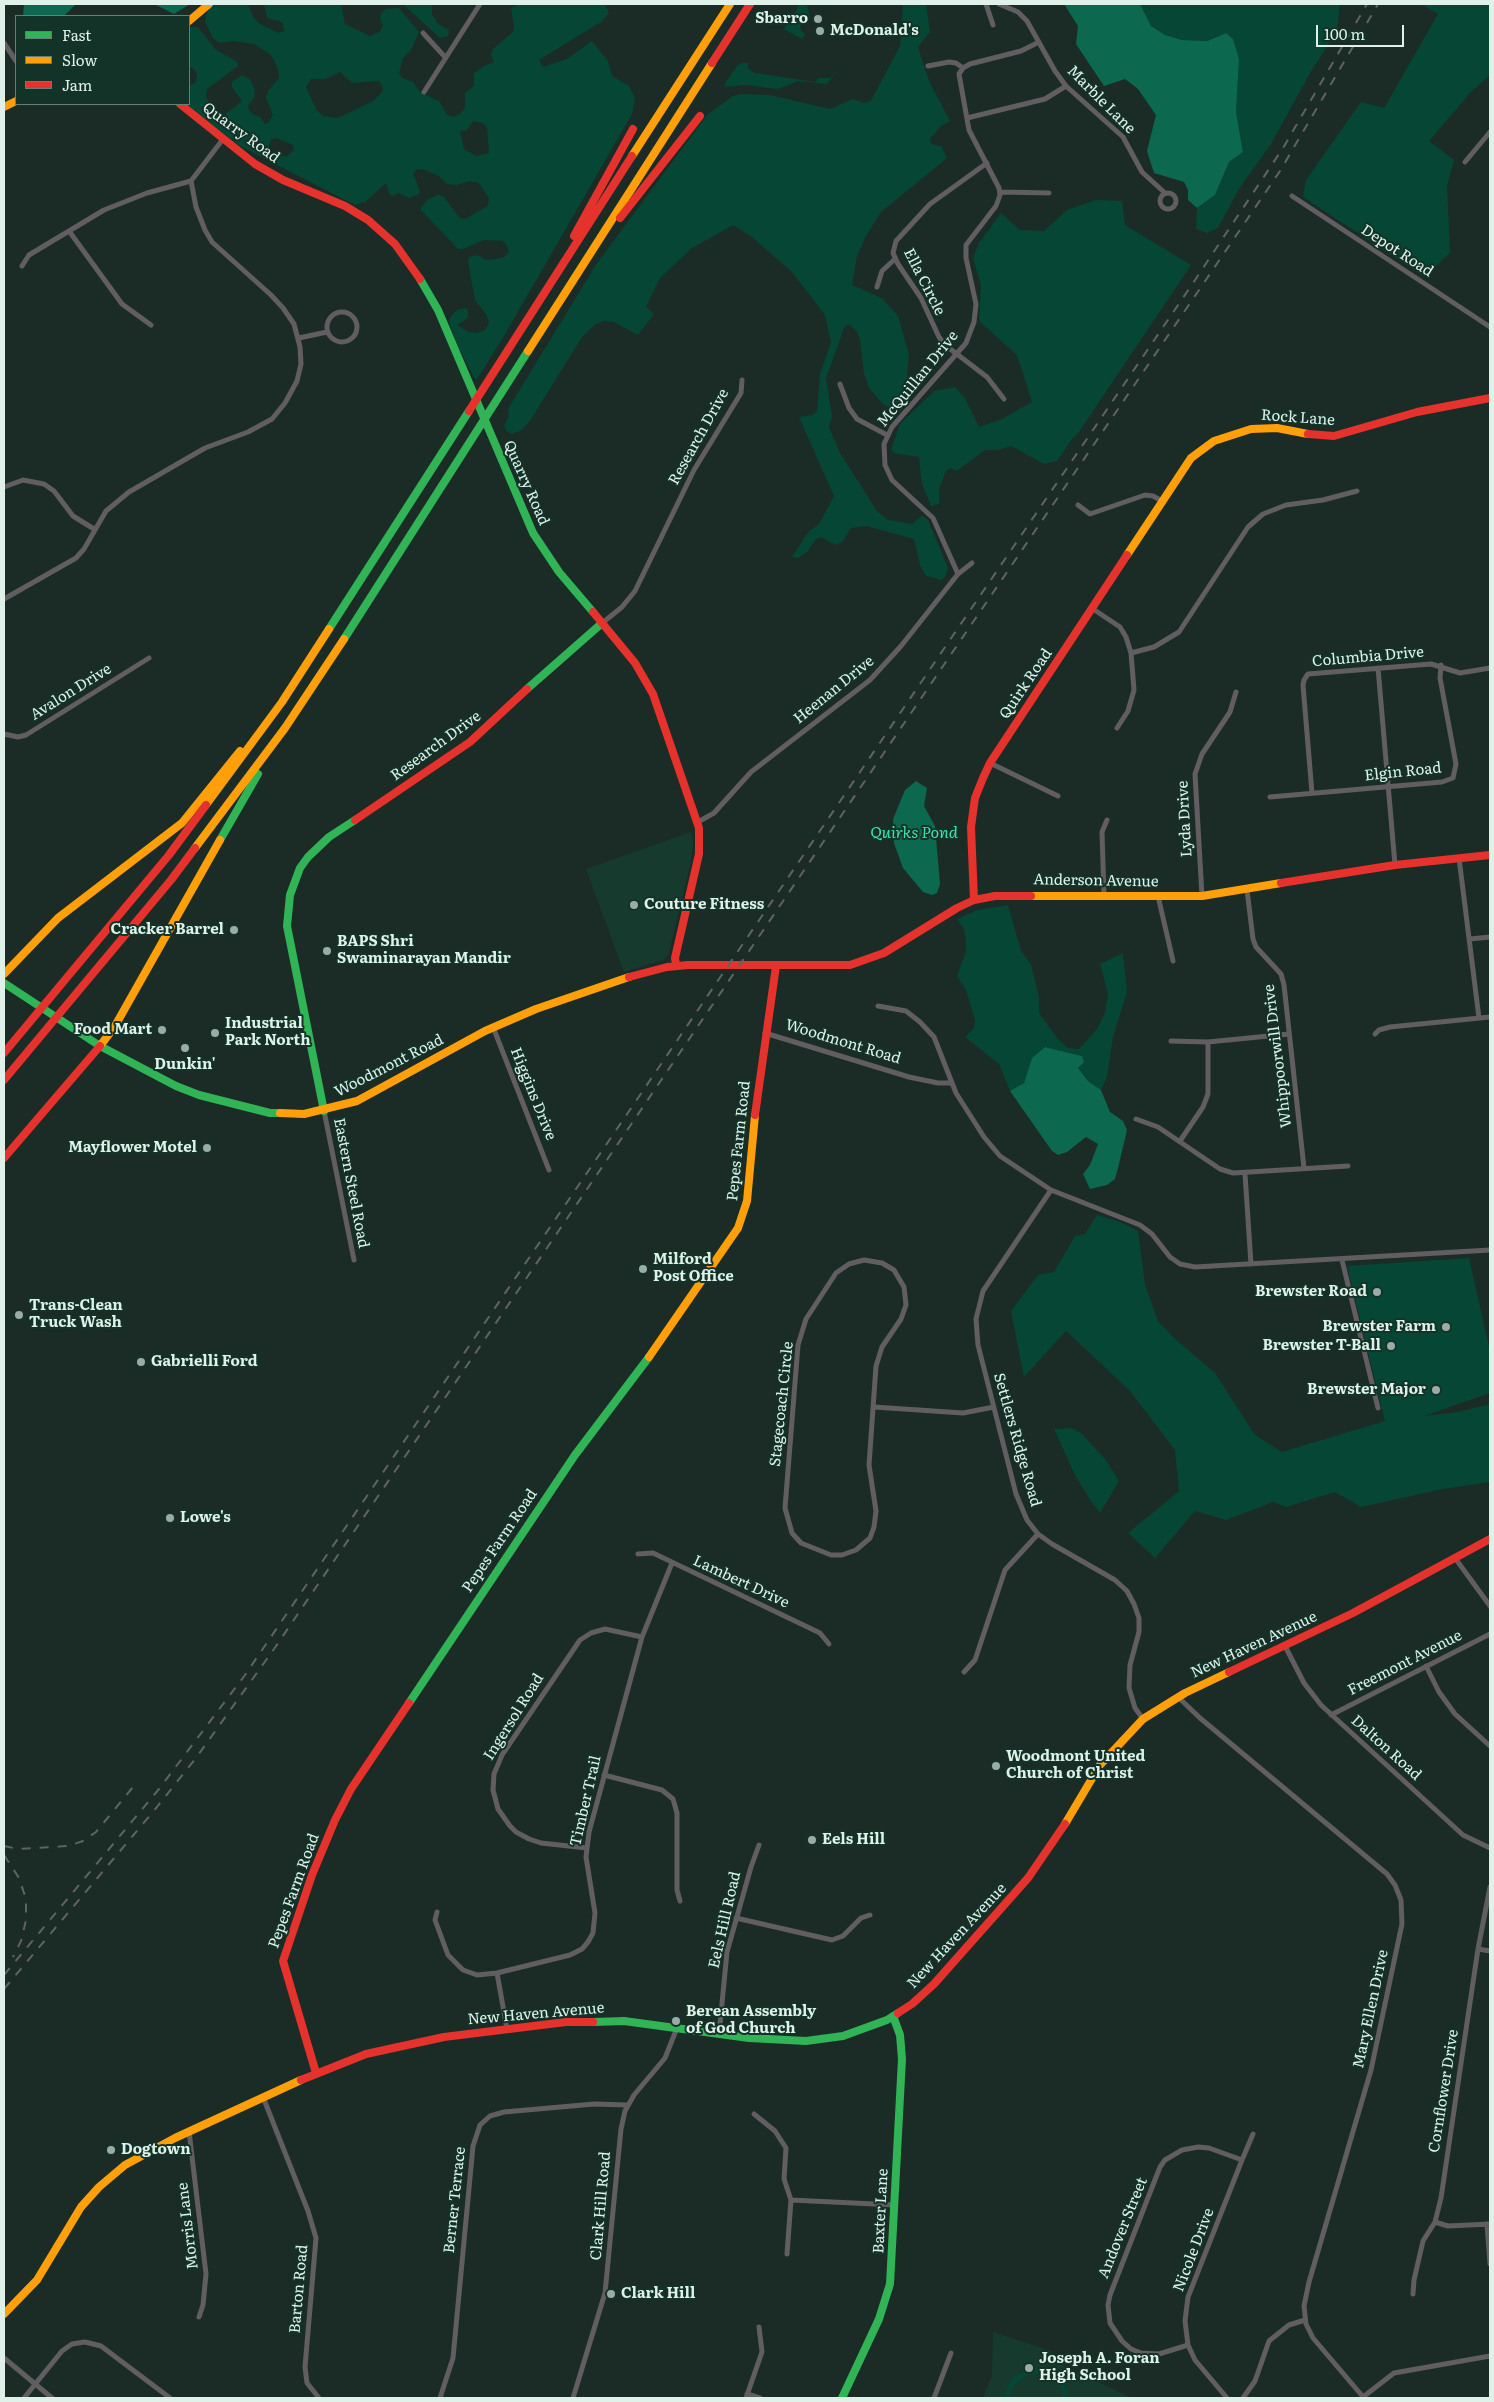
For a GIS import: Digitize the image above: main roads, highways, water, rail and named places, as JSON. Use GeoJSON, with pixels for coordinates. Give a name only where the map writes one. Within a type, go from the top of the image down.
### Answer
{"type":"FeatureCollection","features":[{"type":"Feature","properties":{"kind":"main road"},"geometry":{"type":"LineString","coordinates":[[190,20],[209,4]]}},
{"type":"Feature","properties":{"kind":"main road"},"geometry":{"type":"LineString","coordinates":[[4,1053],[182,838],[294,684],[730,4]]}},
{"type":"Feature","properties":{"kind":"main road"},"geometry":{"type":"LineString","coordinates":[[4,1080],[193,853],[285,728],[344,640],[750,4]]}},
{"type":"Feature","properties":{"kind":"main road","name":"Quarry Road"},"geometry":{"type":"LineString","coordinates":[[181,105],[255,164],[283,180],[358,213],[389,238],[412,266],[430,295],[533,533],[559,572],[645,677],[653,694],[698,822],[699,854],[675,958],[676,966]]}},
{"type":"Feature","properties":{"kind":"main road"},"geometry":{"type":"LineString","coordinates":[[574,280],[652,175],[700,116]]}},
{"type":"Feature","properties":{"kind":"main road"},"geometry":{"type":"LineString","coordinates":[[536,307],[633,129]]}},
{"type":"Feature","properties":{"kind":"main road","name":"Rock Lane"},"geometry":{"type":"LineString","coordinates":[[1162,501],[1183,468],[1201,450],[1214,441],[1237,432],[1264,428],[1317,436],[1339,436],[1399,416],[1490,398]]}},
{"type":"Feature","properties":{"kind":"main road","name":"Quirk Road"},"geometry":{"type":"LineString","coordinates":[[974,900],[970,827],[975,798],[990,763],[1093,609],[1162,501]]}},
{"type":"Feature","properties":{"kind":"main road","name":"Research Drive"},"geometry":{"type":"LineString","coordinates":[[324,1111],[287,926],[290,894],[300,868],[328,837],[470,742],[601,624]]}},
{"type":"Feature","properties":{"kind":"main road"},"geometry":{"type":"LineString","coordinates":[[4,974],[58,918],[182,823],[294,684]]}},
{"type":"Feature","properties":{"kind":"main road"},"geometry":{"type":"LineString","coordinates":[[4,1158],[115,1026],[173,921],[285,728]]}},
{"type":"Feature","properties":{"kind":"main road","name":"Anderson Avenue"},"geometry":{"type":"LineString","coordinates":[[715,965],[841,966],[858,963],[884,953],[949,912],[974,900],[995,896],[1018,894],[1202,896],[1395,865],[1490,855]]}},
{"type":"Feature","properties":{"kind":"main road","name":"Woodmont Road"},"geometry":{"type":"LineString","coordinates":[[4,983],[100,1046],[157,1077],[199,1095],[270,1113],[296,1115],[324,1111],[356,1101],[493,1027],[562,1000],[630,977],[676,966],[715,965]]}},
{"type":"Feature","properties":{"kind":"main road","name":"Woodmont Road"},"geometry":{"type":"LineString","coordinates":[[765,1033],[776,966]]}},
{"type":"Feature","properties":{"kind":"main road","name":"Pepes Farm Road"},"geometry":{"type":"LineString","coordinates":[[316,2072],[287,1980],[283,1961],[312,1874],[334,1820],[351,1789],[575,1455],[638,1374],[738,1228],[747,1200],[765,1033]]}},
{"type":"Feature","properties":{"kind":"main road","name":"New Haven Avenue"},"geometry":{"type":"LineString","coordinates":[[4,2314],[37,2280],[72,2220],[99,2187],[132,2160],[316,2072],[383,2049],[444,2037],[507,2029],[566,2022],[606,2021],[785,2041],[815,2040],[859,2031],[894,2016],[912,2004],[934,1984],[1028,1878],[1050,1848],[1100,1765],[1142,1719],[1178,1697],[1353,1613],[1490,1539]]}},
{"type":"Feature","properties":{"kind":"main road","name":"Baxter Lane"},"geometry":{"type":"LineString","coordinates":[[842,2398],[879,2318],[892,2270],[902,2059],[900,2035],[894,2016]]}},
{"type":"Feature","properties":{"kind":"water"},"geometry":{"type":"Polygon","coordinates":[[[24,4],[76,4],[65,15],[23,15],[24,4]]]}},
{"type":"Feature","properties":{"kind":"water"},"geometry":{"type":"Polygon","coordinates":[[[154,4],[190,4],[174,14],[154,4]]]}},
{"type":"Feature","properties":{"kind":"water"},"geometry":{"type":"Polygon","coordinates":[[[1064,4],[1140,4],[1151,26],[1165,35],[1182,40],[1207,41],[1226,33],[1233,39],[1239,59],[1236,112],[1243,152],[1229,162],[1215,195],[1197,208],[1188,200],[1188,190],[1184,182],[1154,173],[1147,151],[1156,115],[1138,89],[1125,79],[1104,86],[1076,44],[1078,26],[1064,4]]]}},
{"type":"Feature","properties":{"kind":"water","name":"Quirks Pond"},"geometry":{"type":"Polygon","coordinates":[[[916,781],[927,788],[924,806],[935,826],[940,884],[937,893],[932,895],[923,892],[903,868],[894,843],[893,819],[905,790],[916,781]]]}},
{"type":"Feature","properties":{"kind":"water"},"geometry":{"type":"Polygon","coordinates":[[[1045,1047],[1082,1056],[1084,1062],[1078,1068],[1088,1081],[1101,1090],[1110,1112],[1123,1121],[1127,1130],[1118,1168],[1115,1179],[1107,1185],[1090,1189],[1083,1174],[1090,1165],[1098,1144],[1086,1137],[1067,1152],[1058,1155],[1052,1151],[1010,1091],[1024,1083],[1032,1058],[1045,1047]]]}},
{"type":"Feature","properties":{"kind":"railway"},"geometry":{"type":"LineString","coordinates":[[4,1975],[159,1789],[245,1675],[1191,286],[1283,148],[1367,4]]}},
{"type":"Feature","properties":{"kind":"railway"},"geometry":{"type":"LineString","coordinates":[[4,1989],[196,1758],[274,1649],[1280,171],[1378,4]]}},
{"type":"Feature","properties":{"kind":"railway"},"geometry":{"type":"LineString","coordinates":[[4,1846],[18,1849],[68,1846],[83,1841],[96,1832],[133,1787]]}},
{"type":"Feature","properties":{"kind":"railway"},"geometry":{"type":"LineString","coordinates":[[4,1855],[19,1878],[26,1899],[26,1920],[21,1941],[13,1957]]}},
{"type":"Feature","properties":{"kind":"place","name":"Sbarro"},"geometry":{"type":"Point","coordinates":[818,19]}},
{"type":"Feature","properties":{"kind":"place","name":"McDonald's"},"geometry":{"type":"Point","coordinates":[820,31]}},
{"type":"Feature","properties":{"kind":"place","name":"Couture Fitness"},"geometry":{"type":"Point","coordinates":[634,905]}},
{"type":"Feature","properties":{"kind":"place","name":"Cracker Barrel"},"geometry":{"type":"Point","coordinates":[234,930]}},
{"type":"Feature","properties":{"kind":"place","name":"BAPS Shri Swaminarayan Mandir"},"geometry":{"type":"Point","coordinates":[327,951]}},
{"type":"Feature","properties":{"kind":"place","name":"Food Mart"},"geometry":{"type":"Point","coordinates":[162,1030]}},
{"type":"Feature","properties":{"kind":"place","name":"Industrial Park North"},"geometry":{"type":"Point","coordinates":[215,1033]}},
{"type":"Feature","properties":{"kind":"place","name":"Dunkin'"},"geometry":{"type":"Point","coordinates":[185,1048]}},
{"type":"Feature","properties":{"kind":"place","name":"Mayflower Motel"},"geometry":{"type":"Point","coordinates":[207,1148]}},
{"type":"Feature","properties":{"kind":"place","name":"Milford Post Office"},"geometry":{"type":"Point","coordinates":[643,1269]}},
{"type":"Feature","properties":{"kind":"place","name":"Brewster Road"},"geometry":{"type":"Point","coordinates":[1377,1292]}},
{"type":"Feature","properties":{"kind":"place","name":"Trans-Clean Truck Wash"},"geometry":{"type":"Point","coordinates":[19,1315]}},
{"type":"Feature","properties":{"kind":"place","name":"Brewster Farm"},"geometry":{"type":"Point","coordinates":[1446,1327]}},
{"type":"Feature","properties":{"kind":"place","name":"Brewster T-Ball"},"geometry":{"type":"Point","coordinates":[1391,1346]}},
{"type":"Feature","properties":{"kind":"place","name":"Gabrielli Ford"},"geometry":{"type":"Point","coordinates":[141,1362]}},
{"type":"Feature","properties":{"kind":"place","name":"Brewster Major"},"geometry":{"type":"Point","coordinates":[1436,1390]}},
{"type":"Feature","properties":{"kind":"place","name":"Lowe's"},"geometry":{"type":"Point","coordinates":[170,1518]}},
{"type":"Feature","properties":{"kind":"place","name":"Woodmont United Church of Christ"},"geometry":{"type":"Point","coordinates":[996,1766]}},
{"type":"Feature","properties":{"kind":"place","name":"Eels Hill"},"geometry":{"type":"Point","coordinates":[812,1840]}},
{"type":"Feature","properties":{"kind":"place","name":"Berean Assembly of God Church"},"geometry":{"type":"Point","coordinates":[676,2021]}},
{"type":"Feature","properties":{"kind":"place","name":"Dogtown"},"geometry":{"type":"Point","coordinates":[111,2150]}},
{"type":"Feature","properties":{"kind":"place","name":"Clark Hill"},"geometry":{"type":"Point","coordinates":[611,2294]}},
{"type":"Feature","properties":{"kind":"place","name":"Joseph A. Foran High School"},"geometry":{"type":"Point","coordinates":[1029,2368]}}]}
